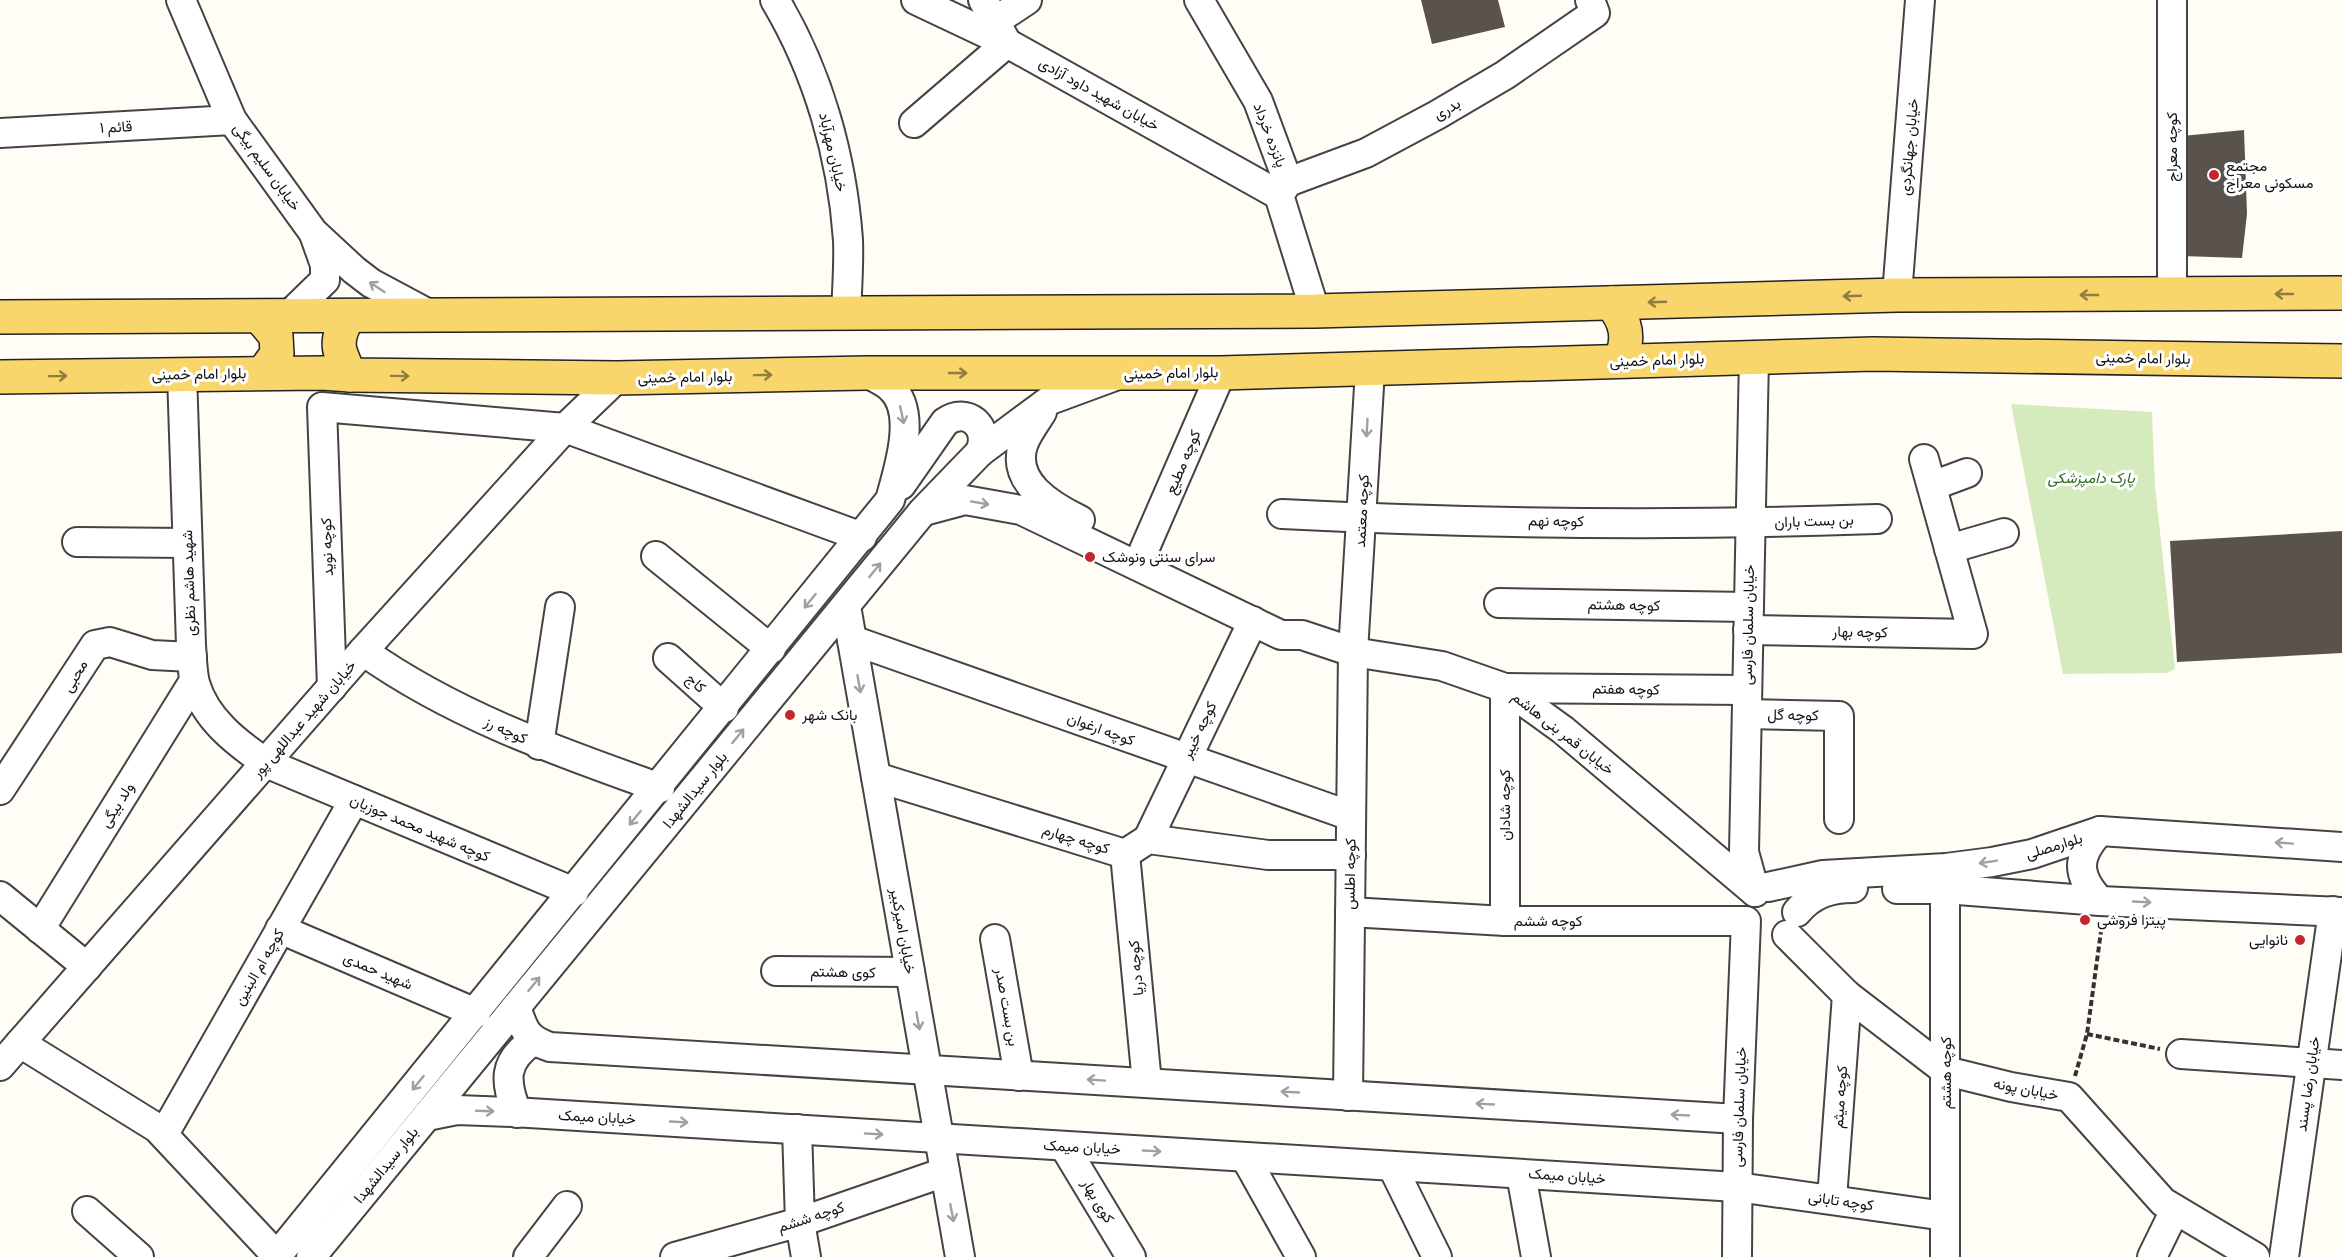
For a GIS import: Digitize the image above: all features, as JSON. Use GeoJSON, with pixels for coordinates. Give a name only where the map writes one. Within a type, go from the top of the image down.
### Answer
{"type":"FeatureCollection","features":[{"type":"Feature","properties":{"kind":"main road"},"geometry":{"type":"LineString","coordinates":[[0,317],[1315,312],[1897,295],[2342,293]]}},
{"type":"Feature","properties":{"kind":"main road"},"geometry":{"type":"LineString","coordinates":[[1611,303],[1619,313],[1626,330],[1625,350],[1620,361]]}},
{"type":"Feature","properties":{"kind":"main road"},"geometry":{"type":"LineString","coordinates":[[263,373],[278,354],[274,317]]}},
{"type":"Feature","properties":{"kind":"main road"},"geometry":{"type":"LineString","coordinates":[[348,317],[339,333],[338,351],[350,375]]}},
{"type":"Feature","properties":{"kind":"main road","name":"بلوار امام خمینی"},"geometry":{"type":"LineString","coordinates":[[0,377],[263,373],[617,378],[867,373],[1221,373],[1872,354],[2342,362]]}},
{"type":"Feature","properties":{"kind":"street","name":"خیابان سلیم بیگی"},"geometry":{"type":"LineString","coordinates":[[181,0],[232,120],[314,232]]}},
{"type":"Feature","properties":{"kind":"street","name":"خیابان مهرآباد"},"geometry":{"type":"LineString","coordinates":[[775,0],[794,32],[820,96],[841,176],[848,241],[846,314]]}},
{"type":"Feature","properties":{"kind":"street","name":"خیابان شهید داود آزادی"},"geometry":{"type":"LineString","coordinates":[[915,0],[996,21],[1283,189]]}},
{"type":"Feature","properties":{"kind":"street"},"geometry":{"type":"LineString","coordinates":[[914,123],[996,21],[1027,0]]}},
{"type":"Feature","properties":{"kind":"street","name":"پانزده خرداد"},"geometry":{"type":"LineString","coordinates":[[1199,0],[1258,101],[1315,312]]}},
{"type":"Feature","properties":{"kind":"street","name":"خیابان جهانگردی"},"geometry":{"type":"LineString","coordinates":[[1897,295],[1920,0]]}},
{"type":"Feature","properties":{"kind":"street","name":"کوچه معراج"},"geometry":{"type":"LineString","coordinates":[[2172,0],[2172,294]]}},
{"type":"Feature","properties":{"kind":"street","name":"بدری"},"geometry":{"type":"LineString","coordinates":[[1283,189],[1366,153],[1505,75],[1592,7]]}},
{"type":"Feature","properties":{"kind":"street","name":"قائم ۱"},"geometry":{"type":"LineString","coordinates":[[0,134],[232,120]]}},
{"type":"Feature","properties":{"kind":"street"},"geometry":{"type":"LineString","coordinates":[[314,232],[371,283],[429,314]]}},
{"type":"Feature","properties":{"kind":"street"},"geometry":{"type":"LineString","coordinates":[[274,317],[325,280],[325,265],[314,232]]}},
{"type":"Feature","properties":{"kind":"street","name":"خیابان سلمان فارسی"},"geometry":{"type":"LineString","coordinates":[[1754,357],[1744,852],[1761,890]]}},
{"type":"Feature","properties":{"kind":"street","name":"کوچه معتمد"},"geometry":{"type":"LineString","coordinates":[[1353,652],[1370,370]]}},
{"type":"Feature","properties":{"kind":"street","name":"بلوار سیدالشهدا"},"geometry":{"type":"LineString","coordinates":[[311,1257],[427,1116],[464,1049],[476,1013],[660,788],[890,500],[903,447],[905,416],[893,389],[867,373]]}},
{"type":"Feature","properties":{"kind":"street","name":"کوچه مطیع"},"geometry":{"type":"LineString","coordinates":[[1144,550],[1221,373]]}},
{"type":"Feature","properties":{"kind":"street","name":"شهید هاشم نظری"},"geometry":{"type":"LineString","coordinates":[[182,374],[193,669],[199,696],[212,716],[238,743],[266,763]]}},
{"type":"Feature","properties":{"kind":"street","name":"بلوار سیدالشهدا"},"geometry":{"type":"LineString","coordinates":[[277,1256],[464,1049],[516,1007],[923,511],[980,452],[1050,400],[1120,374]]}},
{"type":"Feature","properties":{"kind":"street","name":"خیابان شهید عبداللهی پور"},"geometry":{"type":"LineString","coordinates":[[0,1066],[363,651],[565,428],[617,378]]}},
{"type":"Feature","properties":{"kind":"street","name":"خیابان قمر بنی هاشم"},"geometry":{"type":"LineString","coordinates":[[1050,400],[1023,445],[1020,465],[1030,485],[1058,510],[1287,619],[1302,635]]}},
{"type":"Feature","properties":{"kind":"street","name":"کوچه نوید"},"geometry":{"type":"LineString","coordinates":[[332,687],[322,407],[565,428]]}},
{"type":"Feature","properties":{"kind":"street"},"geometry":{"type":"LineString","coordinates":[[890,500],[945,422],[951,417],[966,416],[978,424],[984,438],[980,452]]}},
{"type":"Feature","properties":{"kind":"street"},"geometry":{"type":"LineString","coordinates":[[565,428],[862,537]]}},
{"type":"Feature","properties":{"kind":"street"},"geometry":{"type":"LineString","coordinates":[[1924,459],[1949,549],[2004,533]]}},
{"type":"Feature","properties":{"kind":"street"},"geometry":{"type":"LineString","coordinates":[[1932,486],[1967,473]]}},
{"type":"Feature","properties":{"kind":"street","name":"خیابان قمر بنی هاشم"},"geometry":{"type":"LineString","coordinates":[[923,511],[965,500],[1021,510],[1281,635],[1302,635],[1353,652],[1442,666],[1506,688],[1563,730],[1761,890]]}},
{"type":"Feature","properties":{"kind":"street","name":"کوچه نهم"},"geometry":{"type":"LineString","coordinates":[[1282,514],[1362,518],[1750,523]]}},
{"type":"Feature","properties":{"kind":"street","name":"بن بست باران"},"geometry":{"type":"LineString","coordinates":[[1750,523],[1877,519]]}},
{"type":"Feature","properties":{"kind":"street"},"geometry":{"type":"LineString","coordinates":[[77,542],[188,543]]}},
{"type":"Feature","properties":{"kind":"street","name":"کوچه بهار"},"geometry":{"type":"LineString","coordinates":[[1748,619],[1973,634],[1949,549]]}},
{"type":"Feature","properties":{"kind":"street"},"geometry":{"type":"LineString","coordinates":[[656,556],[771,649]]}},
{"type":"Feature","properties":{"kind":"street","name":"کوچه هشتم"},"geometry":{"type":"LineString","coordinates":[[1499,603],[1748,619]]}},
{"type":"Feature","properties":{"kind":"street","name":"خیابان امیرکبیر"},"geometry":{"type":"LineString","coordinates":[[846,606],[960,1257]]}},
{"type":"Feature","properties":{"kind":"street"},"geometry":{"type":"LineString","coordinates":[[539,745],[560,607]]}},
{"type":"Feature","properties":{"kind":"street","name":"کوچه خیبر"},"geometry":{"type":"LineString","coordinates":[[1137,846],[1185,759],[1253,621]]}},
{"type":"Feature","properties":{"kind":"street","name":"کوچه ارغوان"},"geometry":{"type":"LineString","coordinates":[[852,640],[1351,816]]}},
{"type":"Feature","properties":{"kind":"street","name":"محبی"},"geometry":{"type":"LineString","coordinates":[[0,790],[96,645],[110,642],[193,669]]}},
{"type":"Feature","properties":{"kind":"street","name":"کوچه رز"},"geometry":{"type":"LineString","coordinates":[[363,651],[423,691],[539,745],[660,788]]}},
{"type":"Feature","properties":{"kind":"street","name":"کوچه اطلس"},"geometry":{"type":"LineString","coordinates":[[1348,1096],[1353,652]]}},
{"type":"Feature","properties":{"kind":"street","name":"کاج"},"geometry":{"type":"LineString","coordinates":[[668,658],[724,708]]}},
{"type":"Feature","properties":{"kind":"street","name":"ولد بیگی"},"geometry":{"type":"LineString","coordinates":[[40,929],[193,669]]}},
{"type":"Feature","properties":{"kind":"street","name":"کوچه هفتم"},"geometry":{"type":"LineString","coordinates":[[1506,688],[1747,702]]}},
{"type":"Feature","properties":{"kind":"street","name":"کوچه شادان"},"geometry":{"type":"LineString","coordinates":[[1505,921],[1506,688]]}},
{"type":"Feature","properties":{"kind":"street","name":"کوچه گل"},"geometry":{"type":"LineString","coordinates":[[1747,702],[1839,716],[1839,819]]}},
{"type":"Feature","properties":{"kind":"street","name":"کوچه شهید محمد جوزیان"},"geometry":{"type":"LineString","coordinates":[[266,763],[574,892]]}},
{"type":"Feature","properties":{"kind":"street","name":"کوچه چهارم"},"geometry":{"type":"LineString","coordinates":[[876,777],[1137,846],[1269,855],[1351,855]]}},
{"type":"Feature","properties":{"kind":"street","name":"کوچه ام البنین"},"geometry":{"type":"LineString","coordinates":[[164,1134],[354,800]]}},
{"type":"Feature","properties":{"kind":"street"},"geometry":{"type":"LineString","coordinates":[[2100,831],[2086,846],[2081,866],[2086,885],[2103,901]]}},
{"type":"Feature","properties":{"kind":"street","name":"بلوارمصلی"},"geometry":{"type":"LineString","coordinates":[[1761,890],[1823,875],[1946,868],[2032,854],[2100,831],[2342,847]]}},
{"type":"Feature","properties":{"kind":"street","name":"کوچه دریا"},"geometry":{"type":"LineString","coordinates":[[1137,846],[1147,1083]]}},
{"type":"Feature","properties":{"kind":"street"},"geometry":{"type":"LineString","coordinates":[[2030,895],[2043,884],[2044,867],[2032,854]]}},
{"type":"Feature","properties":{"kind":"street"},"geometry":{"type":"LineString","coordinates":[[1792,923],[1788,893],[1761,890],[1745,907],[1746,921],[1754,933],[1766,939],[1792,923],[1806,901],[1830,890],[1945,889],[2103,901],[2337,911]]}},
{"type":"Feature","properties":{"kind":"street","name":"کوچه هشتم"},"geometry":{"type":"LineString","coordinates":[[1945,889],[1945,1257]]}},
{"type":"Feature","properties":{"kind":"street"},"geometry":{"type":"LineString","coordinates":[[0,896],[87,967]]}},
{"type":"Feature","properties":{"kind":"street","name":"خیابان رضا پسند"},"geometry":{"type":"LineString","coordinates":[[2284,1257],[2337,911]]}},
{"type":"Feature","properties":{"kind":"street","name":"کوچه ششم"},"geometry":{"type":"LineString","coordinates":[[1350,912],[1505,921],[1746,921]]}},
{"type":"Feature","properties":{"kind":"street","name":"خیابان سلمان فارسی"},"geometry":{"type":"LineString","coordinates":[[1737,1257],[1738,1119],[1746,921]]}},
{"type":"Feature","properties":{"kind":"street","name":"خیابان پونه"},"geometry":{"type":"LineString","coordinates":[[1792,923],[1847,995],[1946,1071],[2012,1088],[2069,1097],[2163,1202],[2256,1257]]}},
{"type":"Feature","properties":{"kind":"street","name":"شهید حمدی"},"geometry":{"type":"LineString","coordinates":[[280,929],[476,1013]]}},
{"type":"Feature","properties":{"kind":"street","name":"بن بست صدر"},"geometry":{"type":"LineString","coordinates":[[995,939],[1019,1076]]}},
{"type":"Feature","properties":{"kind":"street","name":"کوی هشتم"},"geometry":{"type":"LineString","coordinates":[[776,971],[910,972]]}},
{"type":"Feature","properties":{"kind":"street","name":"کوچه میثم"},"geometry":{"type":"LineString","coordinates":[[1832,1199],[1847,995]]}},
{"type":"Feature","properties":{"kind":"street"},"geometry":{"type":"LineString","coordinates":[[516,1007],[525,1030],[533,1041],[550,1047],[1738,1119]]}},
{"type":"Feature","properties":{"kind":"street"},"geometry":{"type":"LineString","coordinates":[[517,1113],[508,1089],[507,1078],[516,1055],[533,1041]]}},
{"type":"Feature","properties":{"kind":"street"},"geometry":{"type":"LineString","coordinates":[[20,1043],[164,1134],[209,1187],[277,1256]]}},
{"type":"Feature","properties":{"kind":"street"},"geometry":{"type":"LineString","coordinates":[[2181,1054],[2342,1065]]}},
{"type":"Feature","properties":{"kind":"street","name":"خیابان میمک"},"geometry":{"type":"LineString","coordinates":[[427,1116],[457,1110],[517,1113],[1737,1187]]}},
{"type":"Feature","properties":{"kind":"street"},"geometry":{"type":"LineString","coordinates":[[797,1130],[800,1222],[806,1257]]}},
{"type":"Feature","properties":{"kind":"street","name":"کوی بهار"},"geometry":{"type":"LineString","coordinates":[[1064,1146],[1131,1257]]}},
{"type":"Feature","properties":{"kind":"street"},"geometry":{"type":"LineString","coordinates":[[1245,1157],[1301,1257]]}},
{"type":"Feature","properties":{"kind":"street"},"geometry":{"type":"LineString","coordinates":[[1392,1166],[1437,1257]]}},
{"type":"Feature","properties":{"kind":"street","name":"کوچه ششم"},"geometry":{"type":"LineString","coordinates":[[683,1256],[800,1222],[945,1172]]}},
{"type":"Feature","properties":{"kind":"street"},"geometry":{"type":"LineString","coordinates":[[1521,1174],[1536,1257]]}},
{"type":"Feature","properties":{"kind":"street","name":"کوچه تابانی"},"geometry":{"type":"LineString","coordinates":[[1737,1187],[1945,1216]]}},
{"type":"Feature","properties":{"kind":"street"},"geometry":{"type":"LineString","coordinates":[[528,1257],[567,1206]]}},
{"type":"Feature","properties":{"kind":"street"},"geometry":{"type":"LineString","coordinates":[[2152,1257],[2175,1210]]}},
{"type":"Feature","properties":{"kind":"street"},"geometry":{"type":"LineString","coordinates":[[87,1211],[139,1257]]}},
{"type":"Feature","properties":{"kind":"path"},"geometry":{"type":"LineString","coordinates":[[2069,1097],[2087,1034],[2103,901]]}},
{"type":"Feature","properties":{"kind":"path"},"geometry":{"type":"LineString","coordinates":[[2087,1034],[2181,1054]]}},
{"type":"Feature","properties":{"kind":"green space","name":"پارک دامپزشکی"},"geometry":{"type":"Polygon","coordinates":[[[2011,404],[2152,412],[2155,486],[2175,669],[2166,673],[2063,674],[2011,404]]]}},
{"type":"Feature","properties":{"kind":"building"},"geometry":{"type":"Polygon","coordinates":[[[1421,0],[1498,0],[1505,27],[1432,44],[1421,0]]]}},
{"type":"Feature","properties":{"kind":"building","name":"مجتمع مسکونی معراج"},"geometry":{"type":"Polygon","coordinates":[[[2244,130],[2247,214],[2242,258],[2181,256],[2182,136],[2244,130]]]}},
{"type":"Feature","properties":{"kind":"building"},"geometry":{"type":"Polygon","coordinates":[[[2342,531],[2342,653],[2177,662],[2170,541],[2342,531]]]}},
{"type":"Feature","properties":{"kind":"place","name":"مجتمع مسکونی معراج"},"geometry":{"type":"Point","coordinates":[2214,175]}},
{"type":"Feature","properties":{"kind":"place","name":"سرای سنتی ونوشک"},"geometry":{"type":"Point","coordinates":[1090,557]}},
{"type":"Feature","properties":{"kind":"place","name":"بانک شهر"},"geometry":{"type":"Point","coordinates":[790,715]}},
{"type":"Feature","properties":{"kind":"place","name":"پیتزا فروشی"},"geometry":{"type":"Point","coordinates":[2085,920]}},
{"type":"Feature","properties":{"kind":"place","name":"نانوایی"},"geometry":{"type":"Point","coordinates":[2300,940]}}]}
